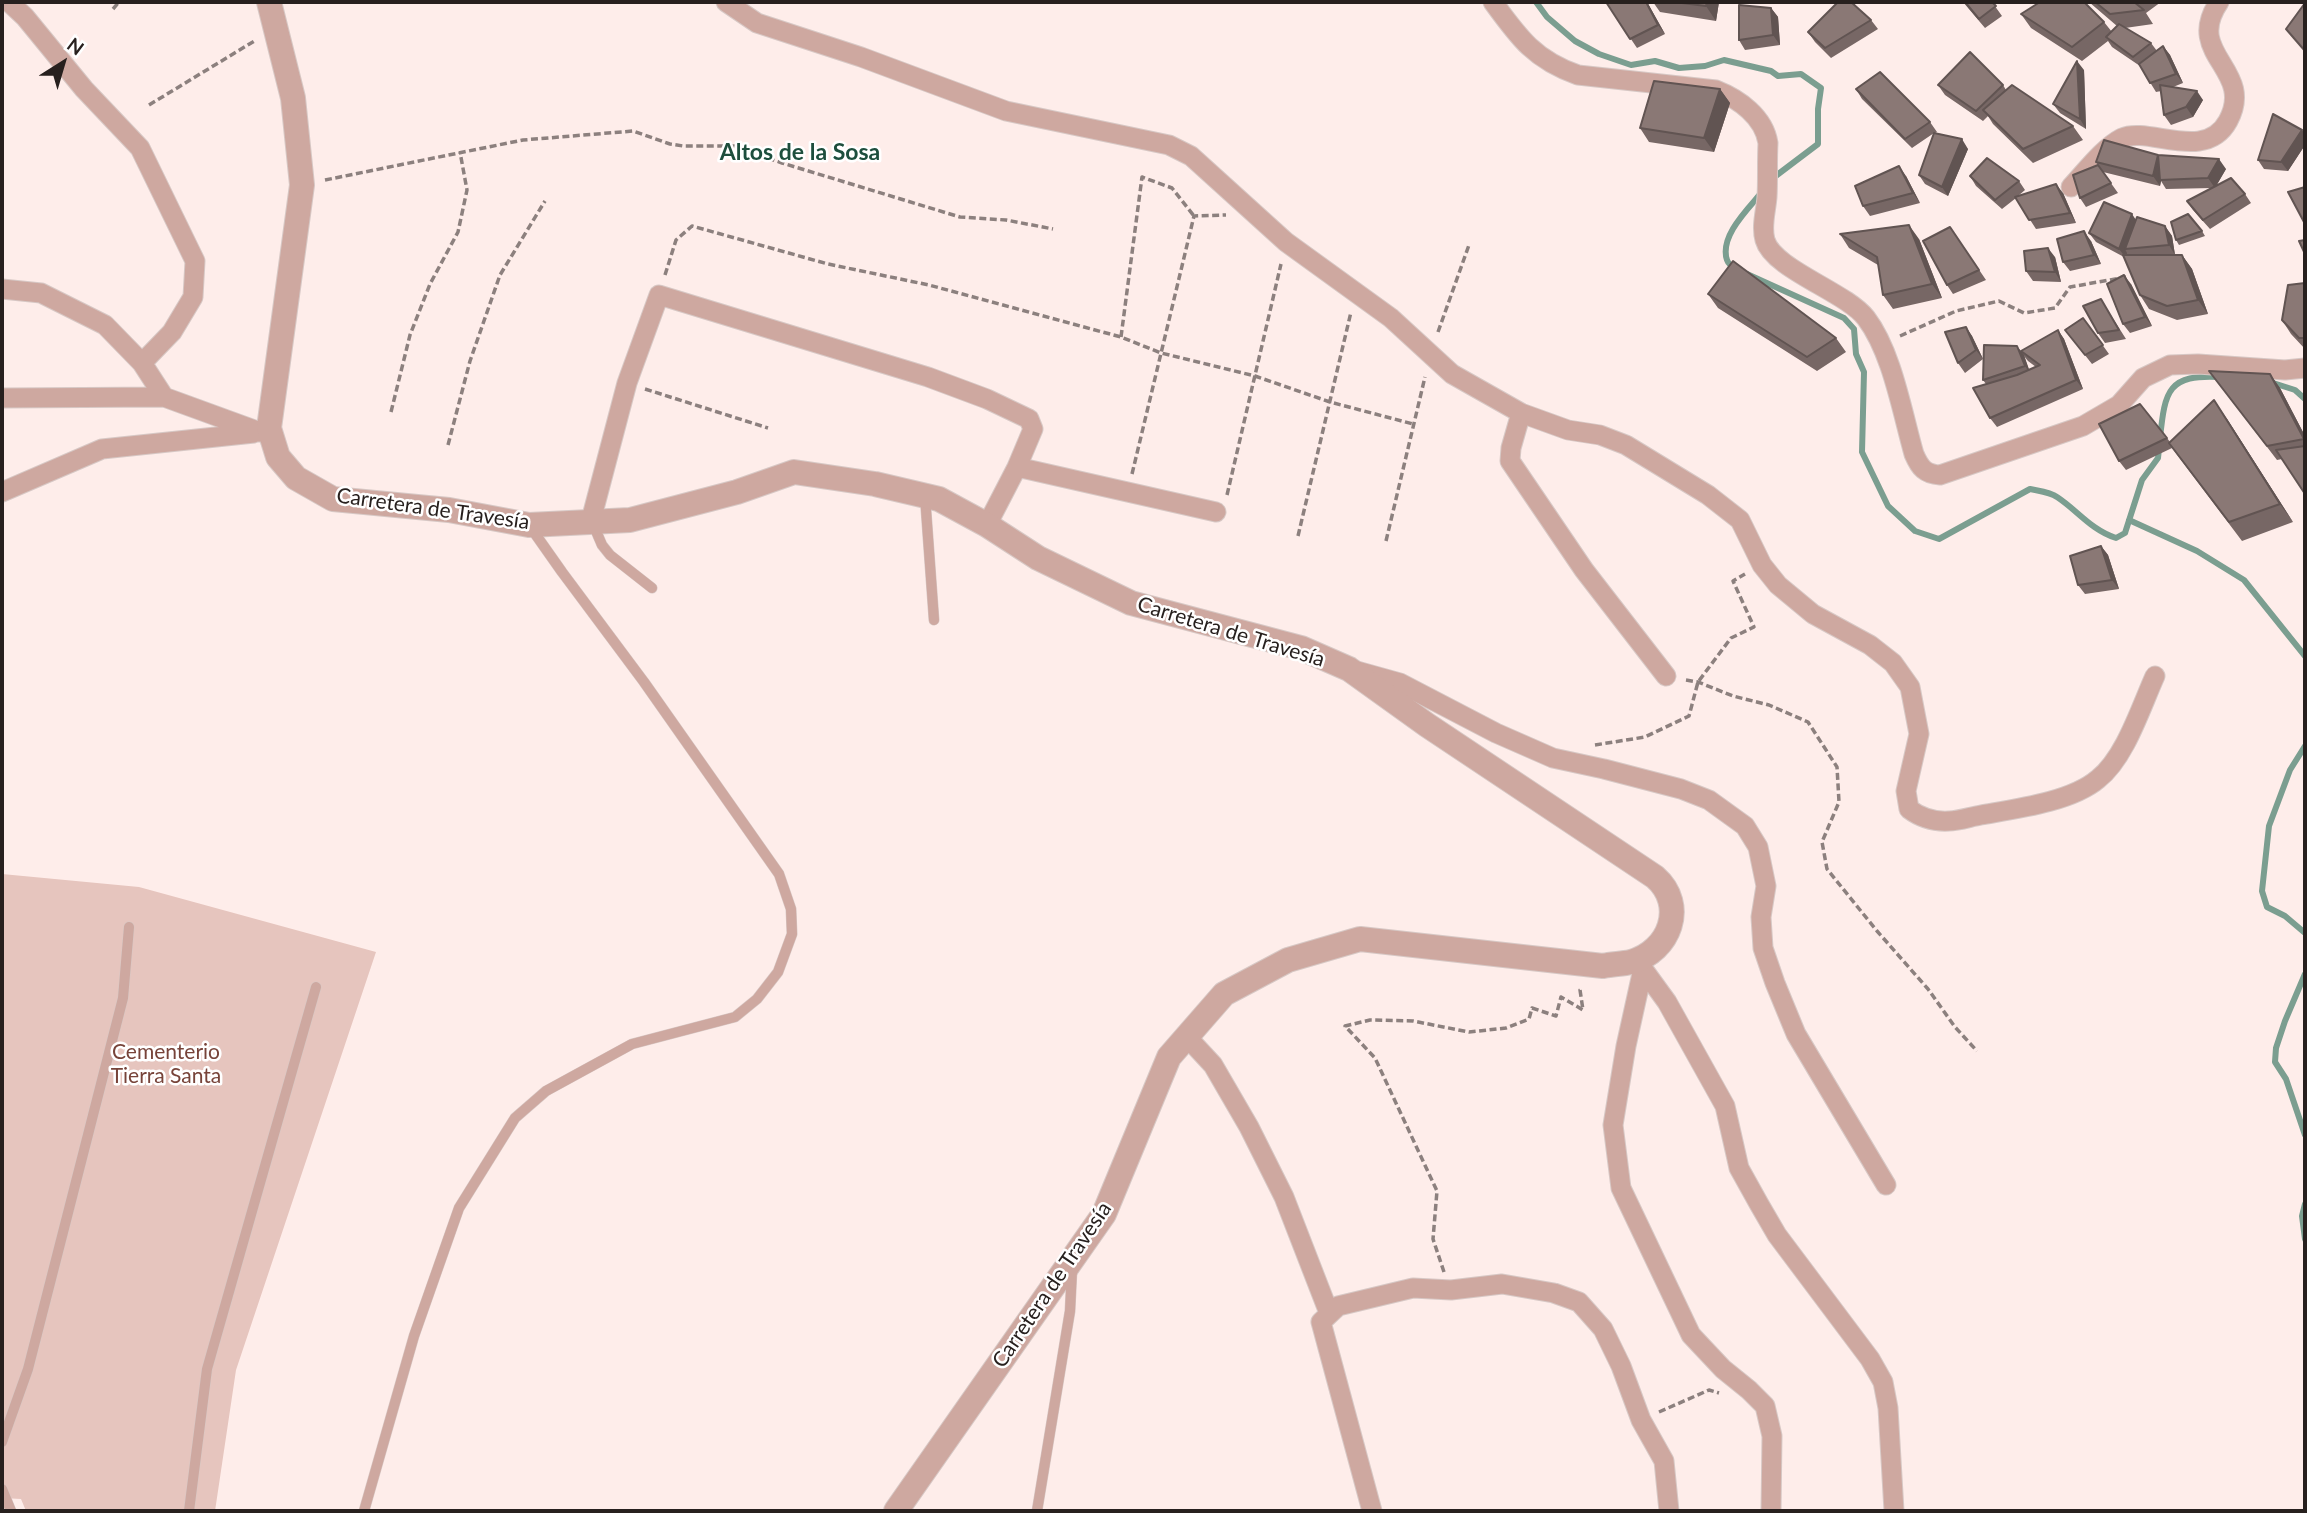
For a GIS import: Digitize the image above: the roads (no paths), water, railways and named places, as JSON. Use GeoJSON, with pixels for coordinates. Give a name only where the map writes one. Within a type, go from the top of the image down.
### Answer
{"type":"FeatureCollection","features":[{"type":"Feature","properties":{"kind":"street"},"geometry":{"type":"LineString","coordinates":[[9,2],[25,17],[84,89],[140,148],[195,261],[193,297],[172,332],[142,363]]}},
{"type":"Feature","properties":{"kind":"street","name":"Carretera de Travesía"},"geometry":{"type":"LineString","coordinates":[[270,2],[293,98],[302,185],[265,430],[278,457],[296,478],[333,499],[449,510],[529,524],[630,520],[737,492],[794,472],[875,484],[939,499],[987,525],[1038,558],[1131,603],[1301,648],[1349,669],[1665,886],[1671,901],[1672,919],[1664,939],[1637,965],[1603,966],[1360,939],[1288,960],[1224,994],[1169,1057],[1104,1214],[896,1511]]}},
{"type":"Feature","properties":{"kind":"street"},"geometry":{"type":"LineString","coordinates":[[726,2],[757,23],[861,57],[1006,111],[1169,145],[1191,156],[1286,242],[1391,318],[1452,374],[1521,413],[1567,430],[1600,435],[1626,444],[1708,495],[1740,520],[1762,565],[1778,585],[1813,614],[1870,645],[1893,663],[1910,687],[1919,734],[1906,791],[1909,809],[1922,818],[1948,821],[2044,802],[2082,790],[2099,779],[2113,763],[2155,676]]}},
{"type":"Feature","properties":{"kind":"street"},"geometry":{"type":"LineString","coordinates":[[1493,2],[1518,38],[1557,68],[1578,75],[1716,90],[1736,98],[1759,121],[1768,144],[1767,198],[1763,218],[1765,242],[1782,262],[1864,315],[1882,344],[1919,467],[1928,474],[1940,475],[2083,426],[2119,405],[2143,378],[2170,365],[2198,364],[2285,370],[2305,368]]}},
{"type":"Feature","properties":{"kind":"street"},"geometry":{"type":"LineString","coordinates":[[2071,187],[2112,145],[2125,137],[2181,142],[2200,140],[2215,135],[2228,123],[2234,105],[2235,87],[2210,45],[2209,38],[2210,15],[2219,2]]}},
{"type":"Feature","properties":{"kind":"street"},"geometry":{"type":"LineString","coordinates":[[2,289],[41,293],[105,325],[142,363],[164,397]]}},
{"type":"Feature","properties":{"kind":"street"},"geometry":{"type":"LineString","coordinates":[[591,520],[627,383],[659,295],[928,377],[1029,419],[1033,429],[987,525]]}},
{"type":"Feature","properties":{"kind":"street"},"geometry":{"type":"LineString","coordinates":[[2,398],[164,397],[265,430]]}},
{"type":"Feature","properties":{"kind":"street"},"geometry":{"type":"LineString","coordinates":[[1521,413],[1510,461],[1584,570],[1666,676]]}},
{"type":"Feature","properties":{"kind":"street"},"geometry":{"type":"LineString","coordinates":[[2,492],[102,449],[265,430]]}},
{"type":"Feature","properties":{"kind":"street"},"geometry":{"type":"LineString","coordinates":[[1017,467],[1216,512]]}},
{"type":"Feature","properties":{"kind":"street"},"geometry":{"type":"LineString","coordinates":[[1349,669],[1400,683],[1496,733],[1553,758],[1681,789],[1709,800],[1745,826],[1758,847],[1766,886],[1761,917],[1763,948],[1775,983],[1796,1034],[1886,1185]]}},
{"type":"Feature","properties":{"kind":"street"},"geometry":{"type":"LineString","coordinates":[[1637,965],[1613,1125],[1621,1188],[1691,1335],[1723,1369],[1765,1406],[1772,1436],[1771,1511]]}},
{"type":"Feature","properties":{"kind":"street"},"geometry":{"type":"LineString","coordinates":[[1637,965],[1667,1002],[1726,1106],[1739,1168],[1759,1205],[1777,1235],[1870,1359],[1884,1382],[1889,1418],[1894,1511]]}},
{"type":"Feature","properties":{"kind":"street"},"geometry":{"type":"LineString","coordinates":[[1187,1037],[1213,1065],[1249,1127],[1284,1197],[1329,1313]]}},
{"type":"Feature","properties":{"kind":"street"},"geometry":{"type":"LineString","coordinates":[[1372,1511],[1321,1322],[1338,1306],[1413,1288],[1451,1290],[1503,1284],[1554,1293],[1578,1302],[1602,1329],[1621,1366],[1641,1420],[1664,1461],[1669,1511]]}},
{"type":"Feature","properties":{"kind":"lane"},"geometry":{"type":"LineString","coordinates":[[925,496],[934,620]]}},
{"type":"Feature","properties":{"kind":"lane"},"geometry":{"type":"LineString","coordinates":[[591,520],[602,545],[610,555],[652,588]]}},
{"type":"Feature","properties":{"kind":"lane"},"geometry":{"type":"LineString","coordinates":[[364,1511],[414,1336],[459,1208],[514,1118],[546,1091],[632,1044],[735,1017],[757,999],[778,972],[792,934],[792,909],[779,874],[529,524]]}},
{"type":"Feature","properties":{"kind":"lane"},"geometry":{"type":"LineString","coordinates":[[2,1442],[28,1368],[123,998],[129,927]]}},
{"type":"Feature","properties":{"kind":"lane"},"geometry":{"type":"LineString","coordinates":[[189,1511],[207,1369],[316,987]]}},
{"type":"Feature","properties":{"kind":"lane"},"geometry":{"type":"LineString","coordinates":[[1037,1511],[1070,1311],[1073,1259]]}},
{"type":"Feature","properties":{"kind":"lane"},"geometry":{"type":"LineString","coordinates":[[2,1489],[11,1511]]}},
{"type":"Feature","properties":{"kind":"waterway"},"geometry":{"type":"LineString","coordinates":[[1536,2],[1547,17],[1575,41],[1599,54],[1631,65],[1655,61],[1679,68],[1705,66],[1724,60],[1771,71],[1778,76],[1801,74],[1821,88],[1818,144],[1773,178]]}},
{"type":"Feature","properties":{"kind":"waterway"},"geometry":{"type":"LineString","coordinates":[[1734,269],[1727,260],[1727,242],[1743,214],[1762,192]]}},
{"type":"Feature","properties":{"kind":"waterway"},"geometry":{"type":"LineString","coordinates":[[1747,274],[1844,318],[1854,329],[1856,354],[1864,372],[1862,452],[1888,506],[1915,531],[1939,539],[2030,489],[2054,495],[2092,525],[2116,538],[2125,533],[2142,480],[2158,458],[2159,449]]}},
{"type":"Feature","properties":{"kind":"waterway"},"geometry":{"type":"LineString","coordinates":[[2160,438],[2164,408],[2172,388],[2190,379],[2221,377]]}},
{"type":"Feature","properties":{"kind":"waterway"},"geometry":{"type":"LineString","coordinates":[[2270,382],[2295,390],[2305,399]]}},
{"type":"Feature","properties":{"kind":"waterway"},"geometry":{"type":"LineString","coordinates":[[2129,520],[2197,551],[2244,580],[2305,656]]}},
{"type":"Feature","properties":{"kind":"waterway"},"geometry":{"type":"LineString","coordinates":[[2305,746],[2290,770],[2269,826],[2262,891],[2267,907],[2285,916],[2305,933]]}},
{"type":"Feature","properties":{"kind":"waterway"},"geometry":{"type":"LineString","coordinates":[[2305,974],[2285,1021],[2276,1048],[2275,1062],[2286,1079],[2305,1135]]}},
{"type":"Feature","properties":{"kind":"waterway"},"geometry":{"type":"LineString","coordinates":[[2305,1204],[2302,1216],[2305,1239]]}},
{"type":"Feature","properties":{"kind":"district","name":"Altos de la Sosa"},"geometry":{"type":"Point","coordinates":[800,153]}},
{"type":"Feature","properties":{"kind":"park label","name":"Cementerio Tierra Santa"},"geometry":{"type":"Point","coordinates":[166,1064]}}]}
